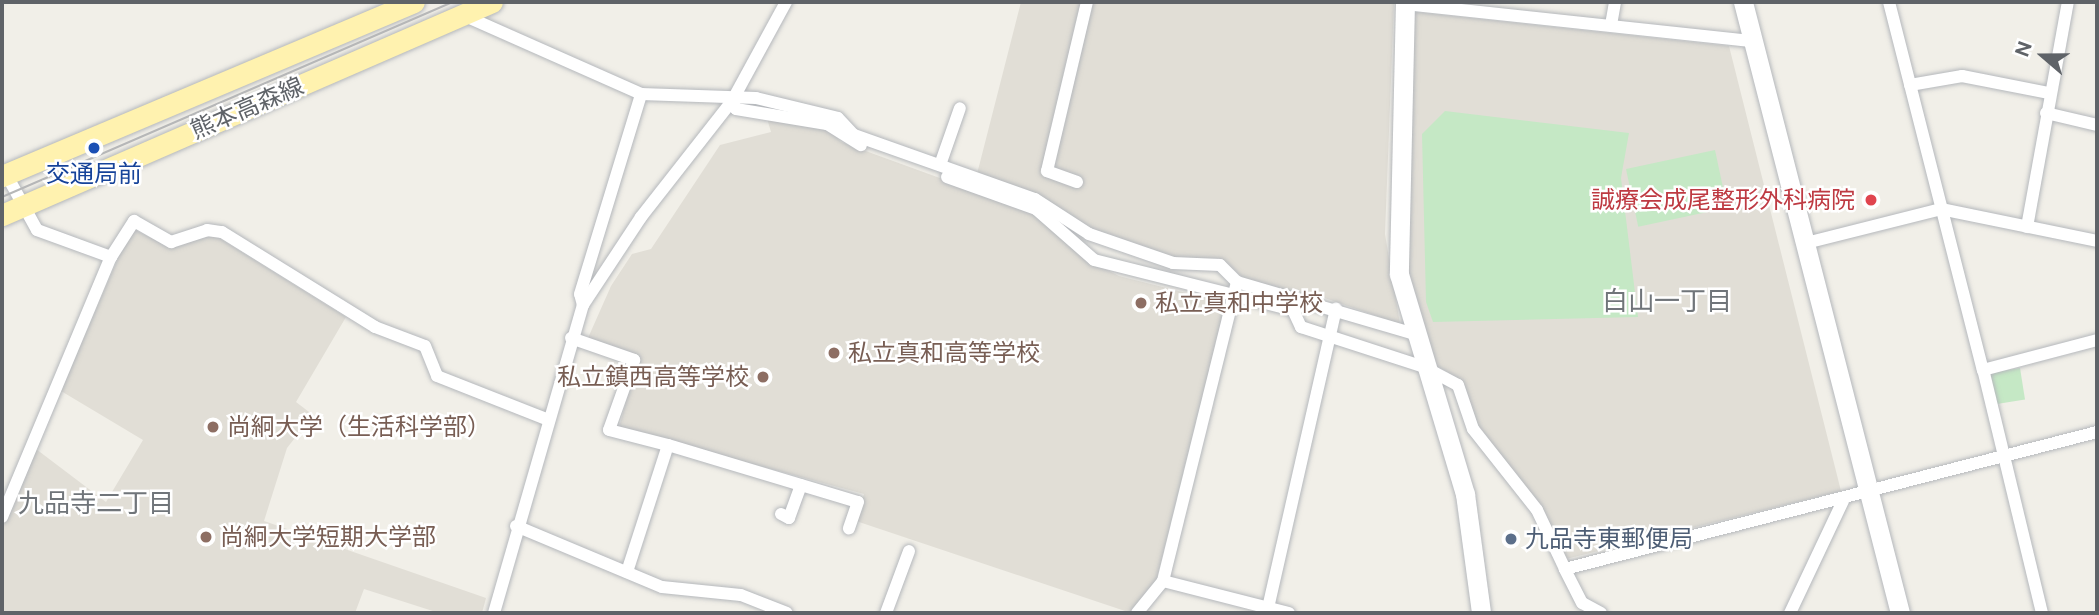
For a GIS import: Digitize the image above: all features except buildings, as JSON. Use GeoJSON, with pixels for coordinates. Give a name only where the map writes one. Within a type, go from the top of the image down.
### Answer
{"type":"FeatureCollection","features":[{"type":"Feature","properties":{"kind":"main road","name":"熊本高森線"},"geometry":{"type":"LineString","coordinates":[[4,175],[414,2]]}},
{"type":"Feature","properties":{"kind":"main road","name":"熊本高森線"},"geometry":{"type":"LineString","coordinates":[[2,215],[492,2]]}},
{"type":"Feature","properties":{"kind":"street"},"geometry":{"type":"LineString","coordinates":[[494,613],[546,419],[583,306],[641,217],[732,101],[786,2]]}},
{"type":"Feature","properties":{"kind":"street"},"geometry":{"type":"LineString","coordinates":[[1077,182],[1048,171],[1087,2]]}},
{"type":"Feature","properties":{"kind":"street"},"geometry":{"type":"LineString","coordinates":[[1611,25],[1615,2]]}},
{"type":"Feature","properties":{"kind":"street"},"geometry":{"type":"LineString","coordinates":[[1743,2],[1900,613]]}},
{"type":"Feature","properties":{"kind":"street"},"geometry":{"type":"LineString","coordinates":[[1889,2],[2042,613]]}},
{"type":"Feature","properties":{"kind":"street"},"geometry":{"type":"LineString","coordinates":[[1481,613],[1465,494],[1424,367],[1399,274],[1397,219],[1405,3],[1753,41]]}},
{"type":"Feature","properties":{"kind":"street"},"geometry":{"type":"LineString","coordinates":[[2027,227],[2063,3]]}},
{"type":"Feature","properties":{"kind":"street"},"geometry":{"type":"LineString","coordinates":[[463,15],[640,94],[732,101],[756,97],[838,118],[854,135],[1035,199],[1089,234],[1173,263],[1220,265],[1237,282],[1415,334]]}},
{"type":"Feature","properties":{"kind":"street"},"geometry":{"type":"LineString","coordinates":[[1910,85],[1962,76],[2049,93]]}},
{"type":"Feature","properties":{"kind":"street"},"geometry":{"type":"LineString","coordinates":[[583,306],[580,294],[640,94]]}},
{"type":"Feature","properties":{"kind":"street"},"geometry":{"type":"LineString","coordinates":[[732,101],[736,109],[827,124],[841,138],[1036,209],[1094,260],[1124,272],[1293,310],[1301,327],[1424,367],[1458,385],[1473,429],[1537,510],[1582,603],[1601,613]]}},
{"type":"Feature","properties":{"kind":"street"},"geometry":{"type":"LineString","coordinates":[[940,165],[960,108]]}},
{"type":"Feature","properties":{"kind":"street"},"geometry":{"type":"LineString","coordinates":[[2046,113],[2097,125]]}},
{"type":"Feature","properties":{"kind":"street"},"geometry":{"type":"LineString","coordinates":[[4,175],[25,205],[37,230],[111,257]]}},
{"type":"Feature","properties":{"kind":"street"},"geometry":{"type":"LineString","coordinates":[[1806,243],[1941,209],[2097,241]]}},
{"type":"Feature","properties":{"kind":"street"},"geometry":{"type":"LineString","coordinates":[[2,517],[111,257],[134,221],[171,242],[207,230],[222,232],[375,327],[425,346],[437,376],[546,419]]}},
{"type":"Feature","properties":{"kind":"street"},"geometry":{"type":"LineString","coordinates":[[1137,613],[1163,581],[1237,282]]}},
{"type":"Feature","properties":{"kind":"street"},"geometry":{"type":"LineString","coordinates":[[1268,608],[1327,334],[1336,309]]}},
{"type":"Feature","properties":{"kind":"street"},"geometry":{"type":"LineString","coordinates":[[571,338],[635,360],[610,430],[858,502],[849,528]]}},
{"type":"Feature","properties":{"kind":"street"},"geometry":{"type":"LineString","coordinates":[[1983,370],[2097,340]]}},
{"type":"Feature","properties":{"kind":"street"},"geometry":{"type":"LineString","coordinates":[[1565,569],[1843,501],[2097,432]]}},
{"type":"Feature","properties":{"kind":"street"},"geometry":{"type":"LineString","coordinates":[[627,572],[668,445]]}},
{"type":"Feature","properties":{"kind":"street"},"geometry":{"type":"LineString","coordinates":[[781,514],[789,518],[801,485]]}},
{"type":"Feature","properties":{"kind":"street"},"geometry":{"type":"LineString","coordinates":[[1790,613],[1843,501]]}},
{"type":"Feature","properties":{"kind":"street"},"geometry":{"type":"LineString","coordinates":[[516,526],[662,587],[741,595],[787,613]]}},
{"type":"Feature","properties":{"kind":"street"},"geometry":{"type":"LineString","coordinates":[[886,613],[909,551]]}},
{"type":"Feature","properties":{"kind":"street"},"geometry":{"type":"LineString","coordinates":[[1163,581],[1289,613]]}},
{"type":"Feature","properties":{"kind":"shaded area"},"geometry":{"type":"Polygon","coordinates":[[[1021,2],[1394,2],[1385,234],[1400,324],[1316,295],[1284,293],[1246,280],[1219,258],[1174,260],[1093,233],[977,174],[1021,2]]]}},
{"type":"Feature","properties":{"kind":"shaded area"},"geometry":{"type":"Polygon","coordinates":[[[1415,12],[1729,46],[1841,491],[1566,559],[1544,513],[1476,422],[1462,381],[1432,363],[1406,268],[1404,223],[1415,12]]]}},
{"type":"Feature","properties":{"kind":"shaded area"},"geometry":{"type":"Polygon","coordinates":[[[766,115],[828,128],[841,142],[1030,211],[1090,261],[1119,276],[1226,303],[1155,586],[1131,613],[856,521],[864,494],[619,428],[638,356],[588,338],[611,286],[632,254],[651,249],[720,145],[771,132],[766,115]]]}},
{"type":"Feature","properties":{"kind":"shaded area","name":"尚絅大学（生活科学部）"},"geometry":{"type":"Polygon","coordinates":[[[131,228],[171,248],[205,234],[216,236],[346,317],[296,402],[313,415],[287,448],[264,521],[486,598],[482,613],[439,613],[364,589],[355,613],[2,613],[2,526],[36,449],[106,502],[143,440],[61,391],[131,228]]]}},
{"type":"Feature","properties":{"kind":"green space"},"geometry":{"type":"Polygon","coordinates":[[[1445,111],[1629,133],[1621,178],[1638,317],[1433,322],[1426,302],[1422,134],[1445,111]]]}},
{"type":"Feature","properties":{"kind":"green space"},"geometry":{"type":"Polygon","coordinates":[[[1715,150],[1727,208],[1638,227],[1626,169],[1715,150]]]}},
{"type":"Feature","properties":{"kind":"green space"},"geometry":{"type":"Polygon","coordinates":[[[2020,368],[2025,400],[1995,404],[1990,373],[2020,368]]]}},
{"type":"Feature","properties":{"kind":"tram line"},"geometry":{"type":"LineString","coordinates":[[2,197],[453,2]]}},
{"type":"Feature","properties":{"kind":"place","name":"交通局前"},"geometry":{"type":"Point","coordinates":[94,148]}},
{"type":"Feature","properties":{"kind":"place","name":"誠療会成尾整形外科病院"},"geometry":{"type":"Point","coordinates":[1871,200]}},
{"type":"Feature","properties":{"kind":"place","name":"私立真和中学校"},"geometry":{"type":"Point","coordinates":[1141,303]}},
{"type":"Feature","properties":{"kind":"place","name":"私立真和高等学校"},"geometry":{"type":"Point","coordinates":[834,353]}},
{"type":"Feature","properties":{"kind":"place","name":"私立鎮西高等学校"},"geometry":{"type":"Point","coordinates":[763,377]}},
{"type":"Feature","properties":{"kind":"place","name":"尚絅大学（生活科学部）"},"geometry":{"type":"Point","coordinates":[213,427]}},
{"type":"Feature","properties":{"kind":"place","name":"尚絅大学短期大学部"},"geometry":{"type":"Point","coordinates":[206,537]}},
{"type":"Feature","properties":{"kind":"place","name":"九品寺東郵便局"},"geometry":{"type":"Point","coordinates":[1511,539]}},
{"type":"Feature","properties":{"kind":"district","name":"白山一丁目"},"geometry":{"type":"Point","coordinates":[1667,301]}},
{"type":"Feature","properties":{"kind":"district","name":"九品寺二丁目"},"geometry":{"type":"Point","coordinates":[96,503]}}]}
